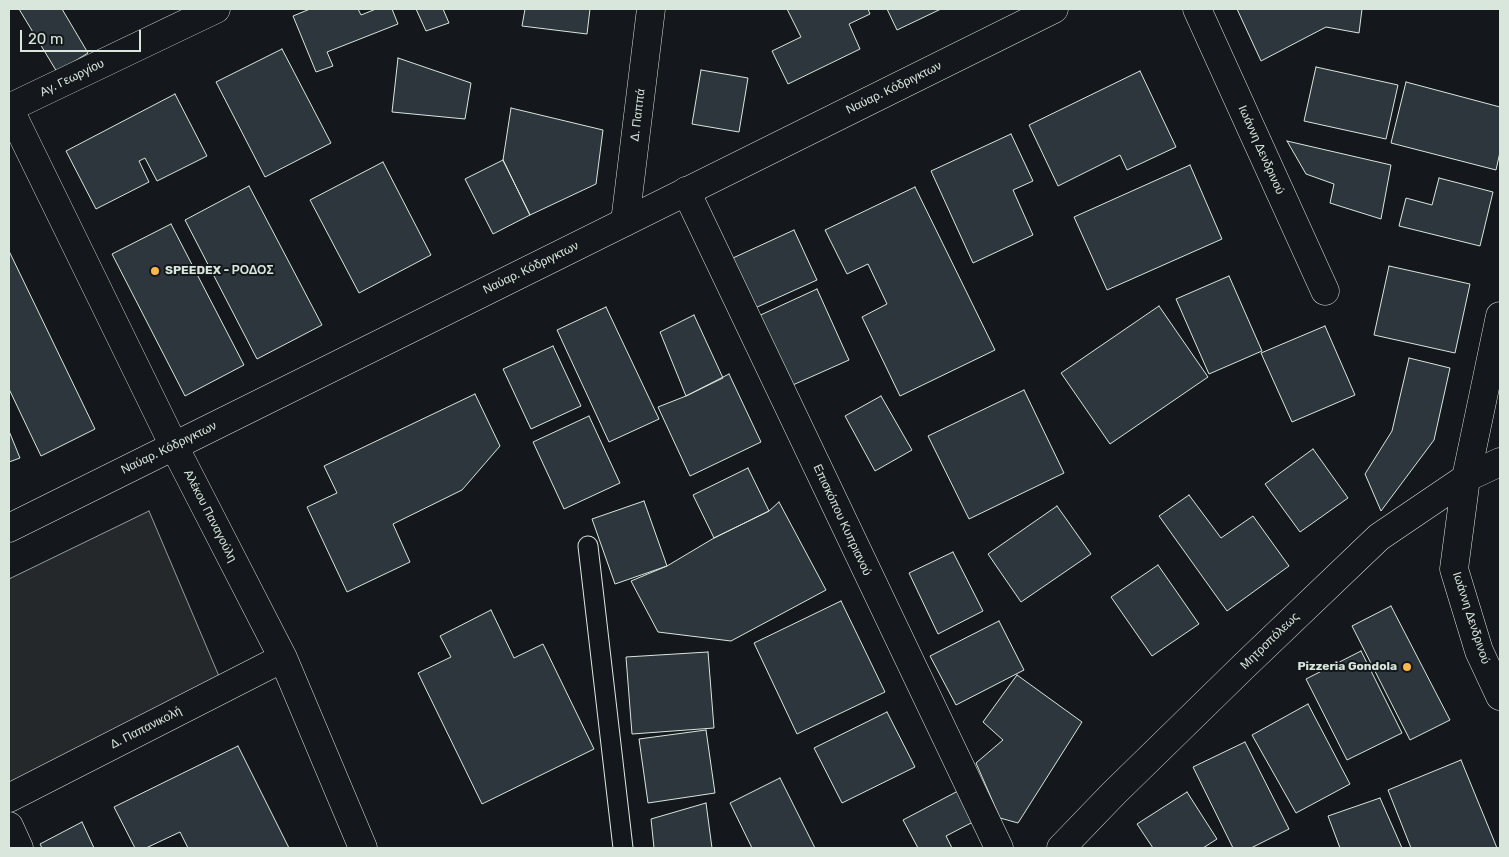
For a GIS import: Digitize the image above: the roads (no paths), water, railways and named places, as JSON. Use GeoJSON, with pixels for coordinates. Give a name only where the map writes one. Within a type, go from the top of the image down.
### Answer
{"type":"FeatureCollection","features":[{"type":"Feature","properties":{"kind":"street","name":"Αγ. Γεωργίου"},"geometry":{"type":"LineString","coordinates":[[9,108],[216,9]]}},
{"type":"Feature","properties":{"kind":"street","name":"Δ. Παππά"},"geometry":{"type":"LineString","coordinates":[[625,222],[650,9]]}},
{"type":"Feature","properties":{"kind":"street","name":"Ναύαρ. Κόδριγκτων"},"geometry":{"type":"LineString","coordinates":[[9,528],[1054,9]]}},
{"type":"Feature","properties":{"kind":"street","name":"Ιωάννη Δενδρινού"},"geometry":{"type":"LineString","coordinates":[[1197,9],[1325,291]]}},
{"type":"Feature","properties":{"kind":"street","name":"Αλέκου Παναγούλη"},"geometry":{"type":"LineString","coordinates":[[9,108],[174,446],[283,658],[363,848]]}},
{"type":"Feature","properties":{"kind":"street","name":"Επισκόπου Κυπριανού"},"geometry":{"type":"LineString","coordinates":[[686,192],[999,848]]}},
{"type":"Feature","properties":{"kind":"street","name":"Ιωάννη Δενδρινού"},"geometry":{"type":"LineString","coordinates":[[1500,316],[1466,478],[1454,569],[1479,651],[1500,696]]}},
{"type":"Feature","properties":{"kind":"street","name":"Μητροπόλεως"},"geometry":{"type":"LineString","coordinates":[[1061,848],[1127,780],[1379,537],[1466,478],[1500,462]]}},
{"type":"Feature","properties":{"kind":"street","name":"Δ. Παπανικολή"},"geometry":{"type":"LineString","coordinates":[[9,798],[283,658]]}},
{"type":"Feature","properties":{"kind":"street"},"geometry":{"type":"LineString","coordinates":[[9,826],[19,848]]}},
{"type":"Feature","properties":{"kind":"lane"},"geometry":{"type":"LineString","coordinates":[[588,546],[623,848]]}},
{"type":"Feature","properties":{"kind":"place","name":"SPEEDEX - ΡΟΔΟΣ"},"geometry":{"type":"Point","coordinates":[155,271]}},
{"type":"Feature","properties":{"kind":"place","name":"Pizzeria Gondola"},"geometry":{"type":"Point","coordinates":[1407,667]}}]}
